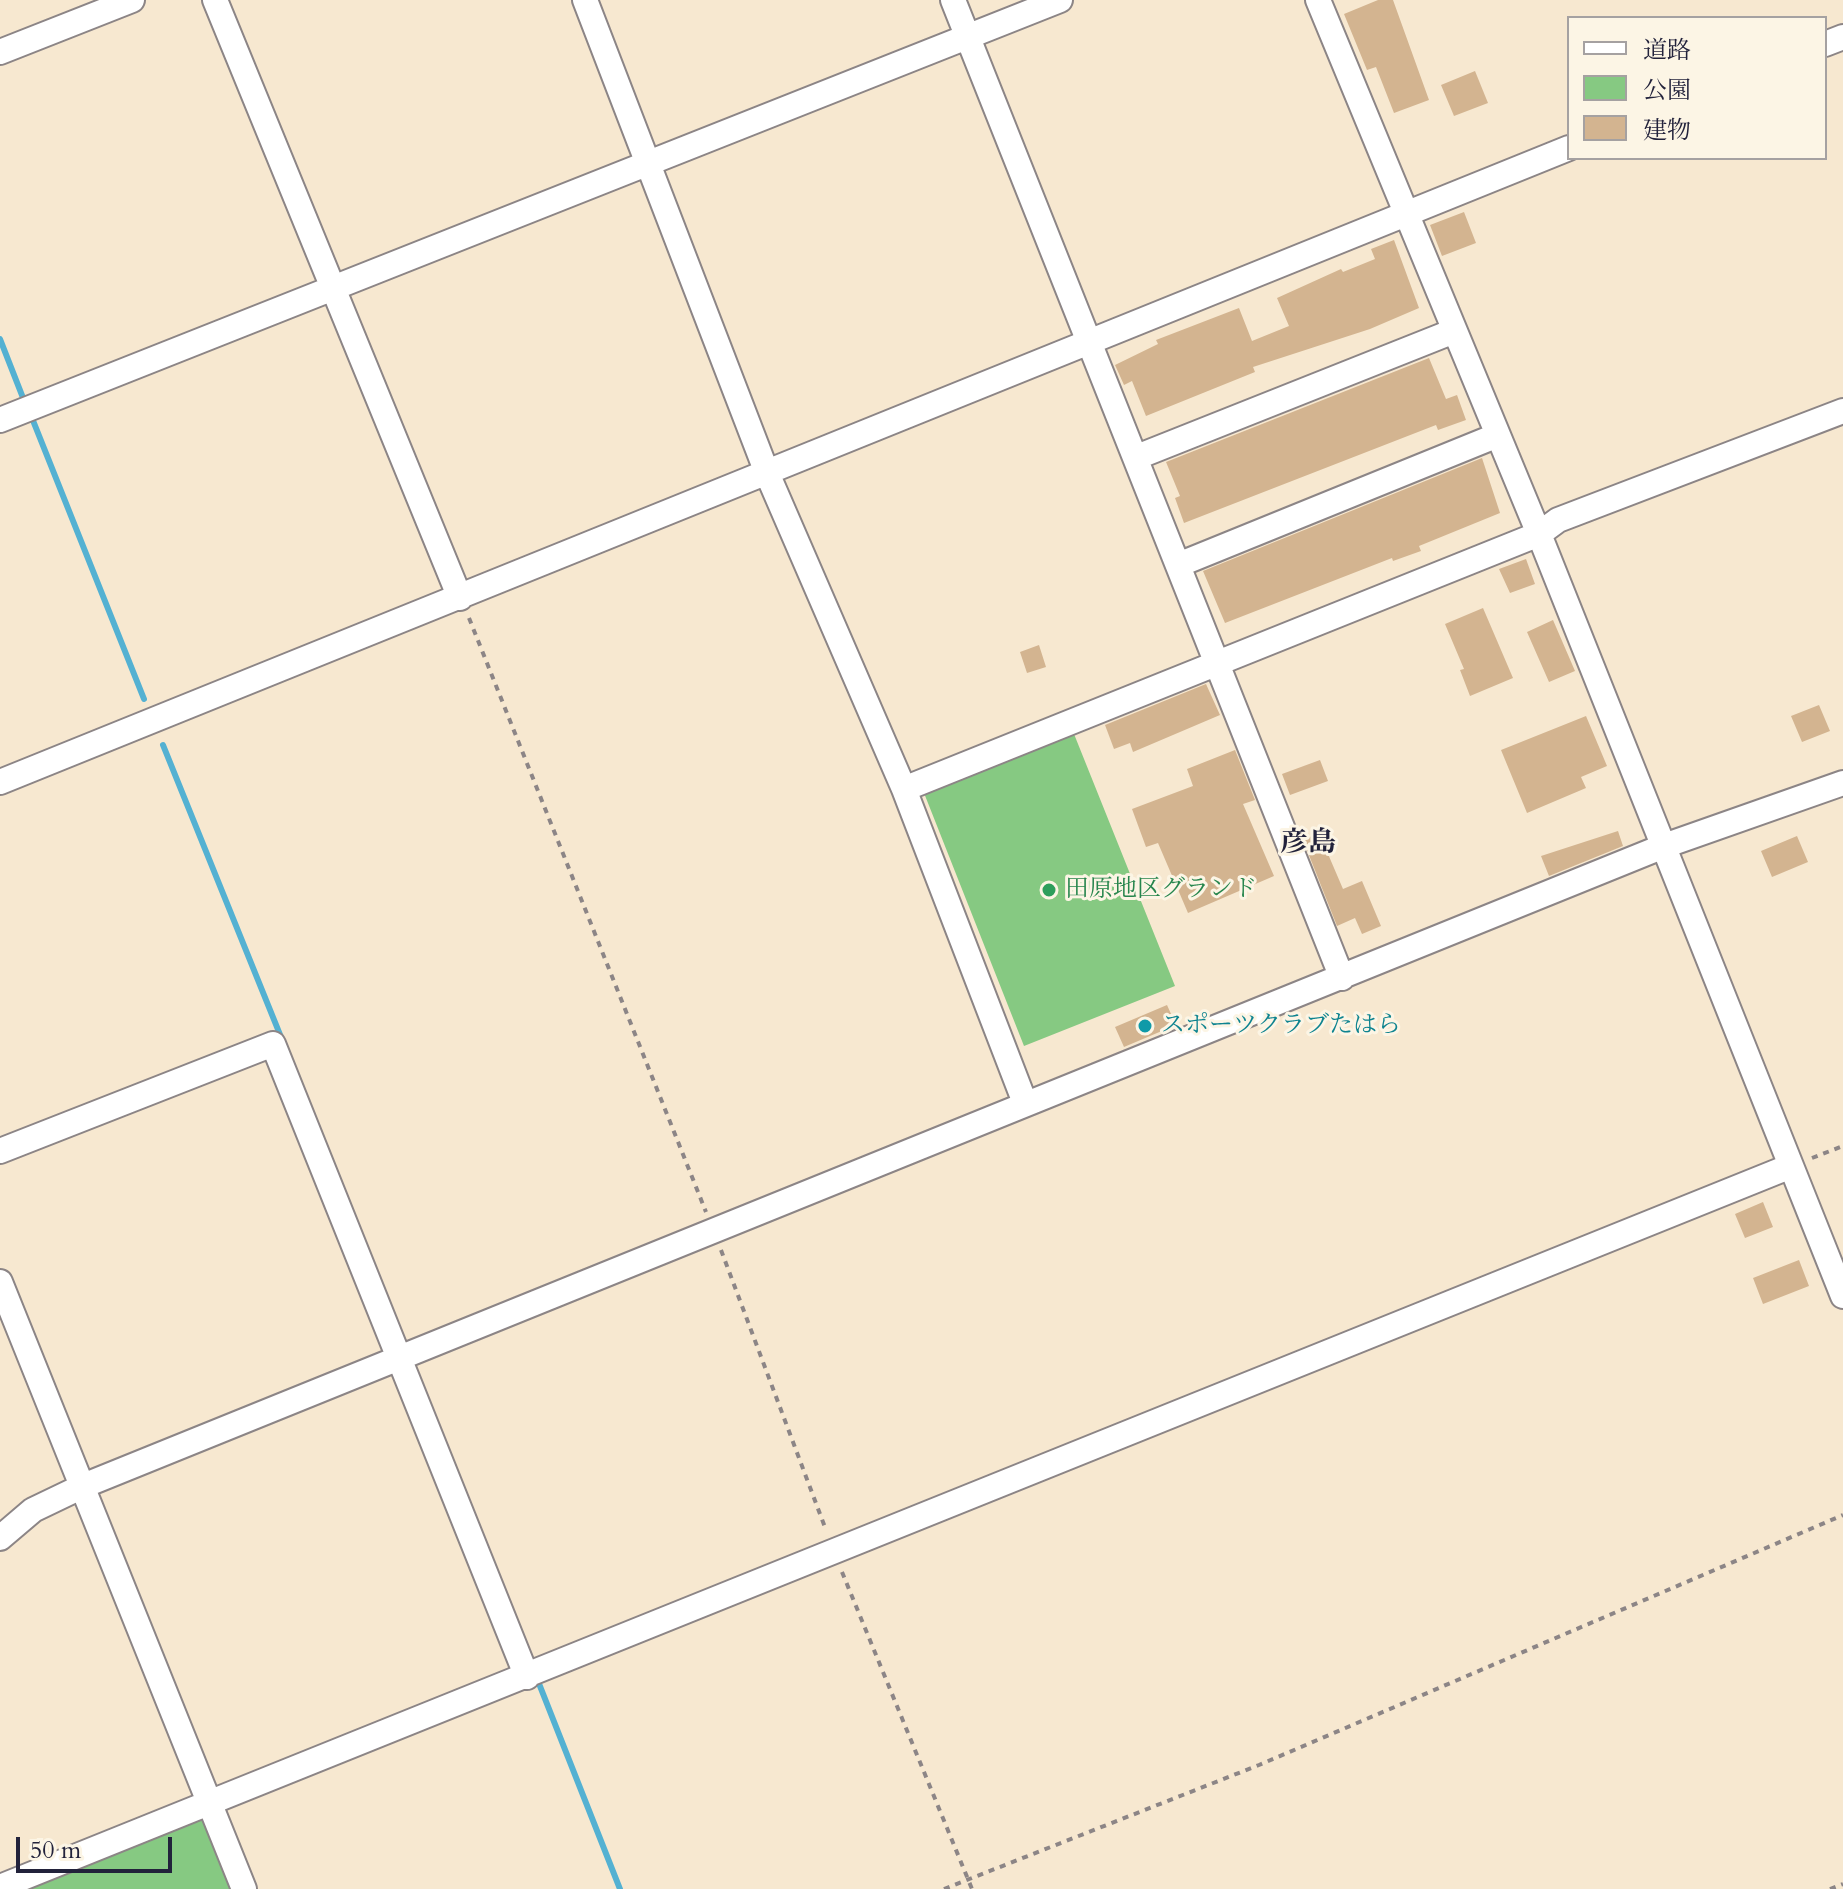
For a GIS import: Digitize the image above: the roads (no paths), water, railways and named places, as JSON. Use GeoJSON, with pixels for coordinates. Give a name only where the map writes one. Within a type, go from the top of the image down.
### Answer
{"type":"FeatureCollection","features":[{"type":"Feature","properties":{"kind":"street"},"geometry":{"type":"LineString","coordinates":[[0,52],[132,0]]}},
{"type":"Feature","properties":{"kind":"street"},"geometry":{"type":"LineString","coordinates":[[215,0],[460,598]]}},
{"type":"Feature","properties":{"kind":"street"},"geometry":{"type":"LineString","coordinates":[[585,0],[767,473],[904,789],[1025,1103]]}},
{"type":"Feature","properties":{"kind":"street"},"geometry":{"type":"LineString","coordinates":[[953,0],[1092,342],[1342,978]]}},
{"type":"Feature","properties":{"kind":"street"},"geometry":{"type":"LineString","coordinates":[[0,420],[1060,0]]}},
{"type":"Feature","properties":{"kind":"street"},"geometry":{"type":"LineString","coordinates":[[1318,0],[1539,534],[1843,1296]]}},
{"type":"Feature","properties":{"kind":"street"},"geometry":{"type":"LineString","coordinates":[[0,782],[1567,149]]}},
{"type":"Feature","properties":{"kind":"street"},"geometry":{"type":"LineString","coordinates":[[1137,457],[1454,331]]}},
{"type":"Feature","properties":{"kind":"street"},"geometry":{"type":"LineString","coordinates":[[904,789],[1539,534],[1558,520],[1843,411]]}},
{"type":"Feature","properties":{"kind":"street"},"geometry":{"type":"LineString","coordinates":[[1178,565],[1498,435]]}},
{"type":"Feature","properties":{"kind":"street"},"geometry":{"type":"LineString","coordinates":[[0,1538],[33,1510],[83,1486],[406,1358],[1025,1103],[1664,846],[1843,783]]}},
{"type":"Feature","properties":{"kind":"street"},"geometry":{"type":"LineString","coordinates":[[0,1151],[273,1044],[406,1358],[532,1675]]}},
{"type":"Feature","properties":{"kind":"street"},"geometry":{"type":"LineString","coordinates":[[0,1887],[1791,1166]]}},
{"type":"Feature","properties":{"kind":"street"},"geometry":{"type":"LineString","coordinates":[[0,1282],[244,1889]]}},
{"type":"Feature","properties":{"kind":"waterway"},"geometry":{"type":"LineString","coordinates":[[0,339],[25,403]]}},
{"type":"Feature","properties":{"kind":"waterway"},"geometry":{"type":"LineString","coordinates":[[30,413],[144,699]]}},
{"type":"Feature","properties":{"kind":"waterway"},"geometry":{"type":"LineString","coordinates":[[163,745],[283,1042]]}},
{"type":"Feature","properties":{"kind":"waterway"},"geometry":{"type":"LineString","coordinates":[[536,1676],[620,1889]]}},
{"type":"Feature","properties":{"kind":"place","name":"田原地区グランド"},"geometry":{"type":"Point","coordinates":[1049,890]}},
{"type":"Feature","properties":{"kind":"place","name":"スポーツクラブたはら"},"geometry":{"type":"Point","coordinates":[1145,1026]}},
{"type":"Feature","properties":{"kind":"district","name":"彦島"},"geometry":{"type":"Point","coordinates":[1308,845]}}]}
